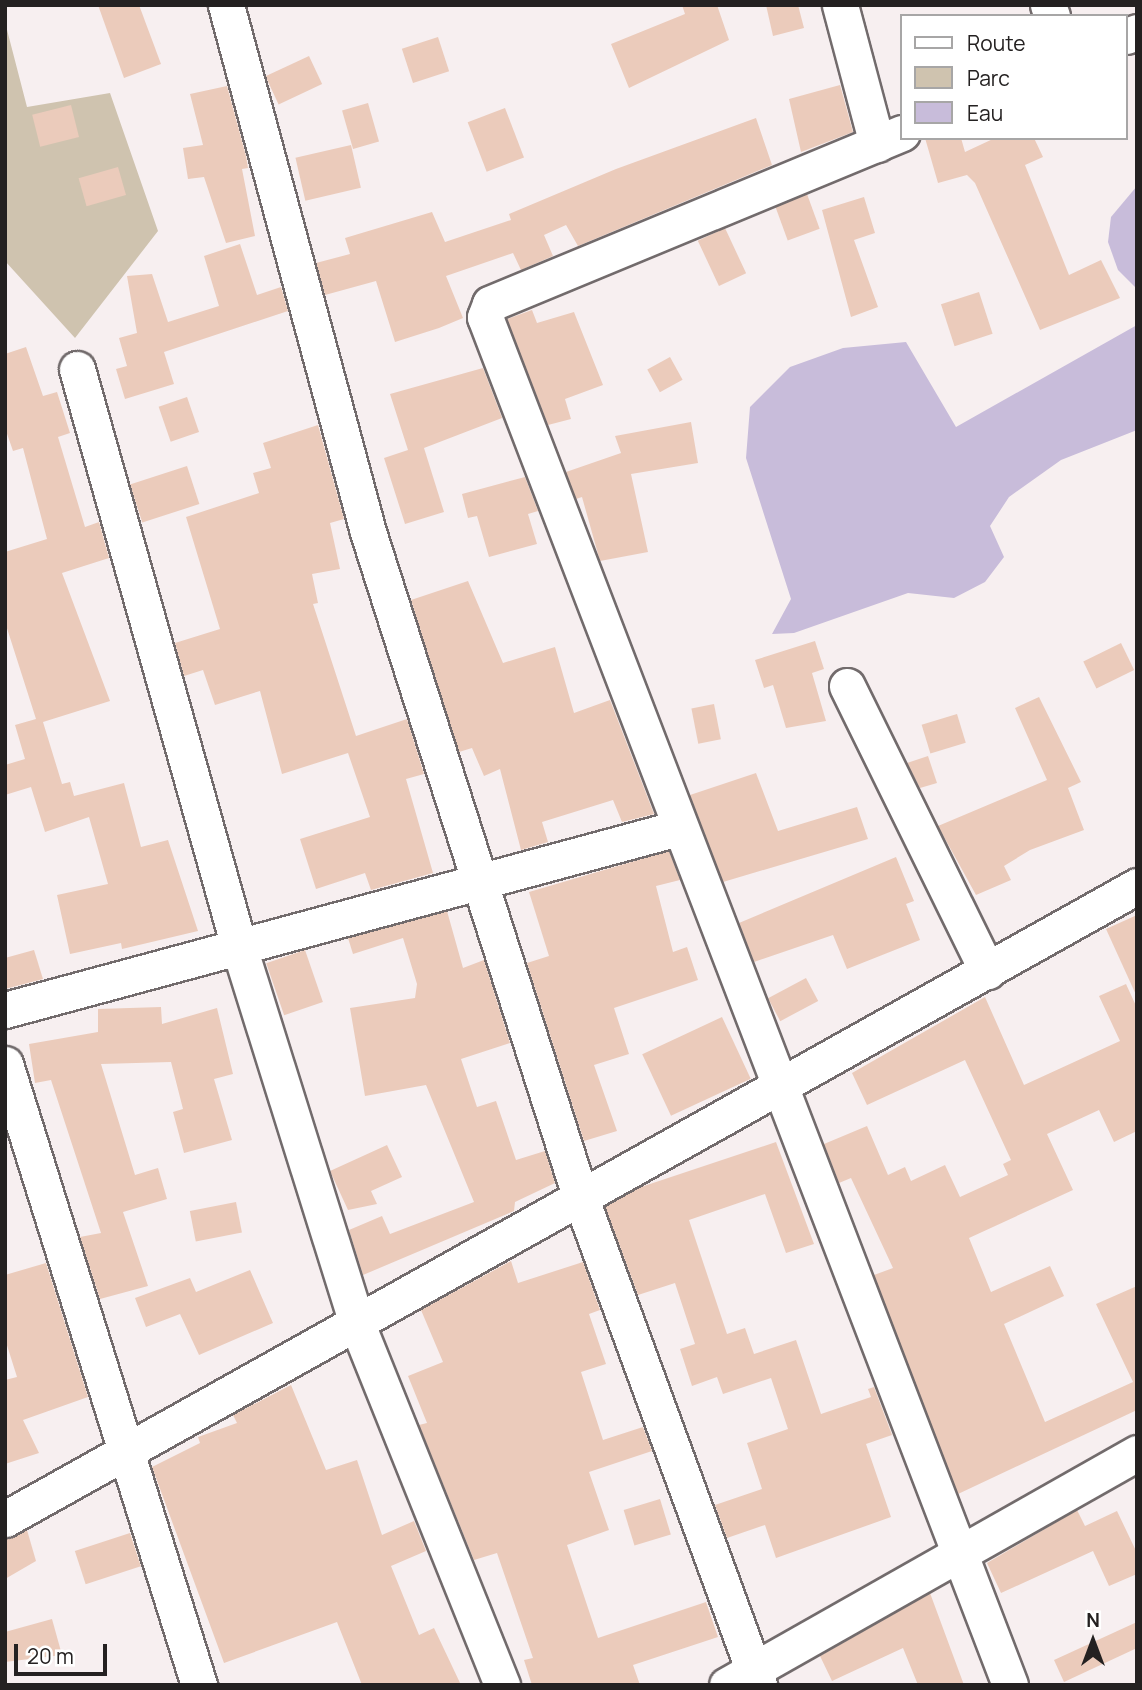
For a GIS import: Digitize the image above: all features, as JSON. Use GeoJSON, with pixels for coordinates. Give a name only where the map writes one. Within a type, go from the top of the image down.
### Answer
{"type":"FeatureCollection","features":[{"type":"Feature","properties":{"kind":"street"},"geometry":{"type":"LineString","coordinates":[[226,5],[368,532],[581,1199],[747,1679],[1137,1453]]}},
{"type":"Feature","properties":{"kind":"street"},"geometry":{"type":"LineString","coordinates":[[840,5],[890,139],[485,310],[678,828],[962,1552],[1010,1685]]}},
{"type":"Feature","properties":{"kind":"street"},"geometry":{"type":"LineString","coordinates":[[77,369],[239,947],[357,1324],[502,1685]]}},
{"type":"Feature","properties":{"kind":"street"},"geometry":{"type":"LineString","coordinates":[[848,686],[987,971]]}},
{"type":"Feature","properties":{"kind":"street"},"geometry":{"type":"LineString","coordinates":[[5,1010],[678,828]]}},
{"type":"Feature","properties":{"kind":"street"},"geometry":{"type":"LineString","coordinates":[[5,1519],[1137,887]]}},
{"type":"Feature","properties":{"kind":"street"},"geometry":{"type":"LineString","coordinates":[[5,1064],[124,1453],[199,1685]]}},
{"type":"Feature","properties":{"kind":"green space"},"geometry":{"type":"Polygon","coordinates":[[[5,22],[27,107],[110,93],[158,231],[75,338],[5,261],[5,22]]]}},
{"type":"Feature","properties":{"kind":"water"},"geometry":{"type":"Polygon","coordinates":[[[1137,186],[1137,289],[1118,270],[1108,242],[1111,217],[1137,186]]]}},
{"type":"Feature","properties":{"kind":"water"},"geometry":{"type":"Polygon","coordinates":[[[1137,325],[1137,430],[1061,460],[1009,497],[990,526],[1004,557],[985,582],[954,598],[908,593],[794,633],[772,634],[791,599],[746,458],[750,407],[790,367],[843,348],[906,342],[956,427],[1137,325]]]}},
{"type":"Feature","properties":{"kind":"building"},"geometry":{"type":"Polygon","coordinates":[[[98,5],[139,5],[161,64],[124,78],[98,5]]]}},
{"type":"Feature","properties":{"kind":"building"},"geometry":{"type":"Polygon","coordinates":[[[682,5],[717,5],[729,40],[629,88],[611,44],[685,14],[682,5]]]}},
{"type":"Feature","properties":{"kind":"building"},"geometry":{"type":"Polygon","coordinates":[[[766,5],[798,5],[804,28],[773,36],[766,5]]]}},
{"type":"Feature","properties":{"kind":"building"},"geometry":{"type":"Polygon","coordinates":[[[438,37],[449,71],[413,83],[402,49],[438,37]]]}},
{"type":"Feature","properties":{"kind":"building"},"geometry":{"type":"Polygon","coordinates":[[[309,56],[322,84],[279,104],[265,76],[309,56]]]}},
{"type":"Feature","properties":{"kind":"building"},"geometry":{"type":"Polygon","coordinates":[[[840,85],[853,132],[801,152],[789,99],[840,85]]]}},
{"type":"Feature","properties":{"kind":"building"},"geometry":{"type":"Polygon","coordinates":[[[227,86],[246,156],[248,168],[242,169],[255,236],[226,243],[204,177],[188,179],[183,148],[203,145],[190,94],[227,86]]]}},
{"type":"Feature","properties":{"kind":"building"},"geometry":{"type":"Polygon","coordinates":[[[368,103],[379,141],[353,149],[342,110],[368,103]]]}},
{"type":"Feature","properties":{"kind":"building"},"geometry":{"type":"Polygon","coordinates":[[[71,105],[79,137],[40,147],[32,115],[71,105]]]}},
{"type":"Feature","properties":{"kind":"building"},"geometry":{"type":"Polygon","coordinates":[[[505,108],[524,157],[487,172],[468,122],[505,108]]]}},
{"type":"Feature","properties":{"kind":"building"},"geometry":{"type":"Polygon","coordinates":[[[756,118],[772,165],[578,246],[566,225],[544,235],[553,256],[521,270],[513,253],[446,276],[463,318],[439,328],[395,342],[376,281],[325,295],[316,263],[350,254],[345,238],[432,212],[445,242],[511,220],[509,214],[616,169],[756,118]]]}},
{"type":"Feature","properties":{"kind":"building"},"geometry":{"type":"Polygon","coordinates":[[[926,140],[962,140],[965,152],[991,140],[1035,140],[1043,157],[1025,165],[1069,275],[1101,260],[1120,298],[1040,330],[975,183],[967,175],[938,183],[926,140]]]}},
{"type":"Feature","properties":{"kind":"building"},"geometry":{"type":"Polygon","coordinates":[[[351,145],[361,188],[305,201],[295,158],[351,145]]]}},
{"type":"Feature","properties":{"kind":"building"},"geometry":{"type":"Polygon","coordinates":[[[118,167],[126,195],[87,206],[79,178],[118,167]]]}},
{"type":"Feature","properties":{"kind":"building"},"geometry":{"type":"Polygon","coordinates":[[[807,194],[820,229],[788,240],[775,206],[807,194]]]}},
{"type":"Feature","properties":{"kind":"building"},"geometry":{"type":"Polygon","coordinates":[[[864,197],[875,233],[854,240],[878,307],[851,317],[822,210],[864,197]]]}},
{"type":"Feature","properties":{"kind":"building"},"geometry":{"type":"Polygon","coordinates":[[[725,228],[746,273],[719,286],[698,241],[725,228]]]}},
{"type":"Feature","properties":{"kind":"building"},"geometry":{"type":"Polygon","coordinates":[[[240,244],[257,295],[281,287],[288,311],[164,352],[174,384],[125,399],[116,369],[127,366],[119,338],[137,333],[127,276],[152,274],[168,322],[219,306],[204,256],[240,244]]]}},
{"type":"Feature","properties":{"kind":"building"},"geometry":{"type":"Polygon","coordinates":[[[979,292],[993,334],[955,346],[941,304],[979,292]]]}},
{"type":"Feature","properties":{"kind":"building"},"geometry":{"type":"Polygon","coordinates":[[[532,310],[537,323],[574,312],[603,385],[565,399],[571,419],[548,425],[507,319],[532,310]]]}},
{"type":"Feature","properties":{"kind":"building"},"geometry":{"type":"Polygon","coordinates":[[[26,347],[43,396],[57,392],[70,433],[58,437],[85,527],[99,522],[109,558],[62,573],[110,701],[43,722],[62,784],[70,782],[74,796],[124,783],[141,847],[168,840],[198,931],[122,949],[121,943],[70,954],[57,895],[108,884],[89,817],[45,832],[31,787],[5,795],[5,765],[25,759],[15,725],[36,719],[5,622],[5,552],[47,539],[23,448],[13,451],[5,428],[5,354],[26,347]]]}},
{"type":"Feature","properties":{"kind":"building"},"geometry":{"type":"Polygon","coordinates":[[[670,357],[683,380],[660,392],[647,370],[670,357]]]}},
{"type":"Feature","properties":{"kind":"building"},"geometry":{"type":"Polygon","coordinates":[[[483,368],[509,436],[502,418],[424,448],[444,512],[405,524],[384,458],[408,450],[390,394],[483,368]]]}},
{"type":"Feature","properties":{"kind":"building"},"geometry":{"type":"Polygon","coordinates":[[[187,397],[199,432],[171,442],[159,407],[187,397]]]}},
{"type":"Feature","properties":{"kind":"building"},"geometry":{"type":"Polygon","coordinates":[[[691,422],[698,463],[631,474],[648,552],[600,561],[582,497],[576,499],[566,472],[621,453],[615,436],[691,422]]]}},
{"type":"Feature","properties":{"kind":"building"},"geometry":{"type":"Polygon","coordinates":[[[318,425],[344,519],[330,523],[340,569],[312,574],[318,603],[313,604],[356,736],[407,719],[424,774],[406,779],[433,873],[371,890],[365,873],[316,889],[300,839],[370,817],[348,753],[282,774],[260,691],[215,705],[203,670],[184,676],[175,643],[220,629],[186,517],[259,493],[253,473],[271,468],[263,443],[318,425]]]}},
{"type":"Feature","properties":{"kind":"building"},"geometry":{"type":"Polygon","coordinates":[[[187,466],[199,504],[142,523],[130,485],[187,466]]]}},
{"type":"Feature","properties":{"kind":"building"},"geometry":{"type":"Polygon","coordinates":[[[525,477],[538,511],[528,514],[537,544],[489,557],[477,516],[468,518],[462,494],[525,477]]]}},
{"type":"Feature","properties":{"kind":"building"},"geometry":{"type":"Polygon","coordinates":[[[468,581],[503,663],[555,647],[574,713],[610,700],[654,814],[622,822],[613,800],[542,822],[548,842],[521,850],[500,769],[484,776],[472,748],[459,752],[411,600],[468,581]]]}},
{"type":"Feature","properties":{"kind":"building"},"geometry":{"type":"Polygon","coordinates":[[[815,641],[824,669],[812,673],[826,721],[786,728],[773,685],[764,688],[755,660],[815,641]]]}},
{"type":"Feature","properties":{"kind":"building"},"geometry":{"type":"Polygon","coordinates":[[[1121,643],[1134,670],[1096,688],[1083,661],[1121,643]]]}},
{"type":"Feature","properties":{"kind":"building"},"geometry":{"type":"Polygon","coordinates":[[[1039,697],[1081,782],[1068,788],[1084,830],[1030,850],[1004,866],[1011,880],[976,895],[938,826],[1047,780],[1015,708],[1039,697]]]}},
{"type":"Feature","properties":{"kind":"building"},"geometry":{"type":"Polygon","coordinates":[[[714,704],[721,739],[698,744],[691,708],[714,704]]]}},
{"type":"Feature","properties":{"kind":"building"},"geometry":{"type":"Polygon","coordinates":[[[957,714],[966,743],[930,754],[922,725],[957,714]]]}},
{"type":"Feature","properties":{"kind":"building"},"geometry":{"type":"Polygon","coordinates":[[[928,756],[937,783],[920,788],[907,763],[928,756]]]}},
{"type":"Feature","properties":{"kind":"building"},"geometry":{"type":"Polygon","coordinates":[[[756,773],[778,831],[857,807],[868,839],[723,882],[690,795],[756,773]]]}},
{"type":"Feature","properties":{"kind":"building"},"geometry":{"type":"Polygon","coordinates":[[[669,851],[680,880],[656,886],[673,952],[687,947],[698,980],[614,1008],[629,1054],[594,1065],[617,1131],[584,1141],[527,963],[549,956],[529,892],[669,851]]]}},
{"type":"Feature","properties":{"kind":"building"},"geometry":{"type":"Polygon","coordinates":[[[896,857],[914,901],[906,904],[920,940],[847,969],[833,935],[754,962],[739,923],[896,857]]]}},
{"type":"Feature","properties":{"kind":"building"},"geometry":{"type":"Polygon","coordinates":[[[447,911],[463,968],[484,960],[510,1043],[461,1059],[477,1107],[496,1101],[516,1160],[545,1151],[555,1183],[515,1202],[514,1211],[363,1275],[349,1230],[382,1216],[390,1234],[474,1202],[426,1085],[365,1096],[350,1008],[415,998],[417,984],[403,938],[353,954],[348,938],[447,911]]]}},
{"type":"Feature","properties":{"kind":"building"},"geometry":{"type":"Polygon","coordinates":[[[1137,915],[1137,997],[1106,929],[1137,915]]]}},
{"type":"Feature","properties":{"kind":"building"},"geometry":{"type":"Polygon","coordinates":[[[34,950],[43,979],[5,989],[5,958],[34,950]]]}},
{"type":"Feature","properties":{"kind":"building"},"geometry":{"type":"Polygon","coordinates":[[[305,950],[323,1002],[284,1015],[266,963],[305,950]]]}},
{"type":"Feature","properties":{"kind":"building"},"geometry":{"type":"Polygon","coordinates":[[[806,978],[818,1001],[780,1021],[768,998],[806,978]]]}},
{"type":"Feature","properties":{"kind":"building"},"geometry":{"type":"Polygon","coordinates":[[[1126,984],[1137,1008],[1137,1131],[1114,1142],[1099,1110],[1047,1134],[1073,1190],[969,1238],[991,1292],[1050,1266],[1064,1296],[1004,1324],[1045,1422],[1133,1382],[1096,1304],[1137,1286],[1137,1410],[958,1494],[874,1275],[893,1268],[851,1178],[839,1183],[824,1144],[867,1126],[888,1175],[905,1167],[911,1181],[945,1165],[960,1197],[1008,1175],[1003,1164],[1011,1160],[965,1060],[867,1105],[852,1073],[985,997],[1024,1085],[1120,1041],[1099,996],[1126,984]]]}},
{"type":"Feature","properties":{"kind":"building"},"geometry":{"type":"Polygon","coordinates":[[[161,1007],[162,1024],[217,1008],[233,1074],[214,1079],[232,1140],[184,1153],[173,1112],[183,1109],[171,1062],[101,1064],[135,1175],[158,1168],[167,1199],[123,1212],[148,1286],[100,1299],[80,1237],[101,1233],[51,1080],[35,1083],[29,1044],[98,1032],[98,1009],[161,1007]]]}},
{"type":"Feature","properties":{"kind":"building"},"geometry":{"type":"Polygon","coordinates":[[[722,1017],[751,1079],[671,1116],[642,1054],[722,1017]]]}},
{"type":"Feature","properties":{"kind":"building"},"geometry":{"type":"Polygon","coordinates":[[[776,1142],[814,1244],[786,1253],[765,1194],[689,1220],[727,1334],[745,1328],[754,1354],[796,1340],[821,1414],[871,1397],[868,1389],[874,1387],[892,1435],[866,1444],[891,1517],[776,1558],[765,1525],[727,1538],[715,1505],[762,1489],[747,1443],[788,1429],[771,1378],[723,1394],[717,1377],[692,1386],[680,1349],[695,1344],[675,1283],[638,1295],[605,1206],[638,1188],[776,1142]]]}},
{"type":"Feature","properties":{"kind":"building"},"geometry":{"type":"Polygon","coordinates":[[[387,1145],[402,1177],[371,1191],[377,1204],[348,1210],[330,1171],[387,1145]]]}},
{"type":"Feature","properties":{"kind":"building"},"geometry":{"type":"Polygon","coordinates":[[[236,1202],[242,1232],[196,1241],[190,1211],[236,1202]]]}},
{"type":"Feature","properties":{"kind":"building"},"geometry":{"type":"Polygon","coordinates":[[[511,1261],[518,1283],[583,1262],[600,1310],[589,1314],[606,1364],[581,1372],[603,1440],[643,1427],[652,1451],[589,1472],[609,1530],[567,1545],[598,1638],[706,1602],[718,1637],[633,1665],[640,1685],[532,1685],[524,1660],[533,1658],[497,1553],[474,1560],[419,1425],[427,1423],[408,1376],[443,1362],[421,1310],[511,1261]]]}},
{"type":"Feature","properties":{"kind":"building"},"geometry":{"type":"Polygon","coordinates":[[[46,1263],[88,1397],[23,1420],[39,1453],[5,1464],[5,1380],[17,1377],[5,1339],[5,1275],[46,1263]]]}},
{"type":"Feature","properties":{"kind":"building"},"geometry":{"type":"Polygon","coordinates":[[[250,1270],[273,1323],[199,1355],[180,1314],[146,1327],[135,1298],[190,1278],[196,1292],[250,1270]]]}},
{"type":"Feature","properties":{"kind":"building"},"geometry":{"type":"Polygon","coordinates":[[[291,1385],[326,1470],[357,1460],[382,1535],[414,1521],[426,1551],[391,1566],[419,1635],[434,1628],[461,1685],[362,1685],[337,1622],[224,1663],[152,1467],[200,1443],[198,1437],[237,1423],[233,1415],[291,1385]]]}},
{"type":"Feature","properties":{"kind":"building"},"geometry":{"type":"Polygon","coordinates":[[[660,1499],[671,1534],[634,1545],[624,1510],[660,1499]]]}},
{"type":"Feature","properties":{"kind":"building"},"geometry":{"type":"Polygon","coordinates":[[[1077,1510],[1085,1526],[1117,1511],[1137,1553],[1137,1574],[1109,1586],[1093,1551],[1001,1593],[987,1563],[1077,1510]]]}},
{"type":"Feature","properties":{"kind":"building"},"geometry":{"type":"Polygon","coordinates":[[[27,1530],[36,1561],[5,1579],[5,1539],[27,1530]]]}},
{"type":"Feature","properties":{"kind":"building"},"geometry":{"type":"Polygon","coordinates":[[[130,1533],[141,1566],[86,1584],[75,1551],[130,1533]]]}},
{"type":"Feature","properties":{"kind":"building"},"geometry":{"type":"Polygon","coordinates":[[[930,1593],[964,1685],[918,1685],[903,1648],[832,1681],[820,1656],[930,1593]]]}},
{"type":"Feature","properties":{"kind":"building"},"geometry":{"type":"Polygon","coordinates":[[[52,1619],[62,1655],[5,1662],[5,1632],[52,1619]]]}},
{"type":"Feature","properties":{"kind":"building"},"geometry":{"type":"Polygon","coordinates":[[[1137,1622],[1137,1648],[1064,1682],[1054,1660],[1137,1622]]]}}]}
